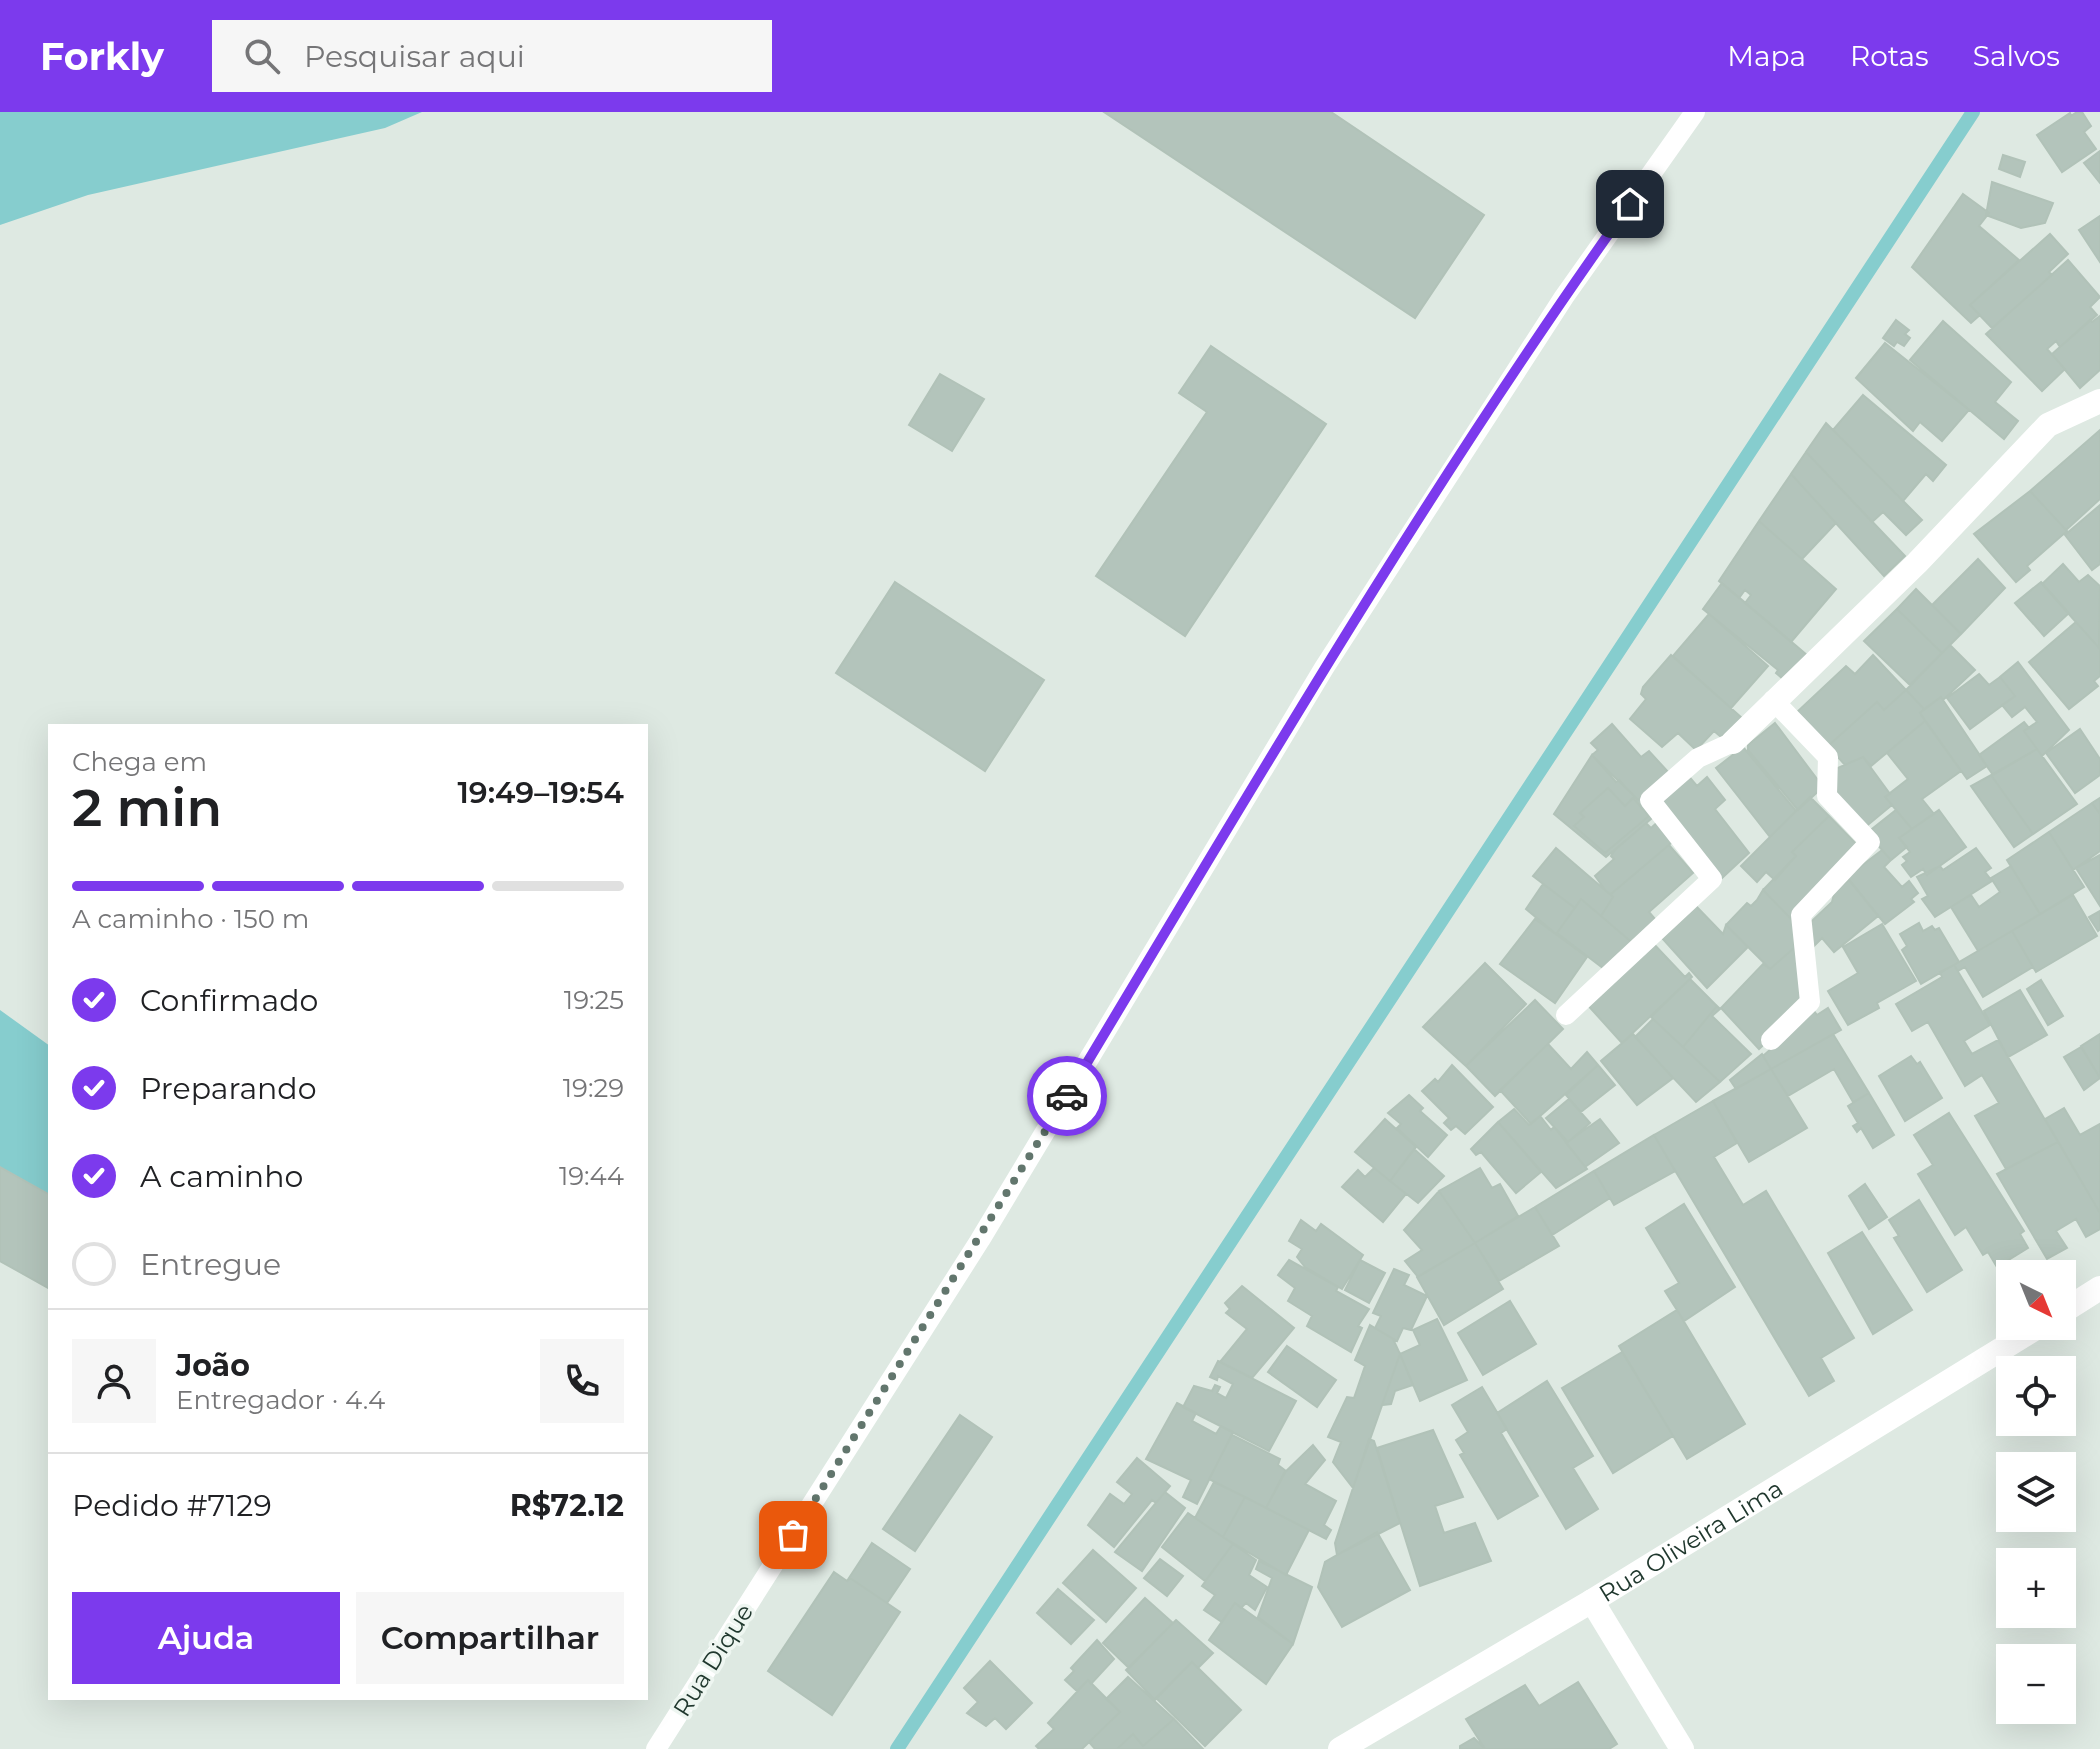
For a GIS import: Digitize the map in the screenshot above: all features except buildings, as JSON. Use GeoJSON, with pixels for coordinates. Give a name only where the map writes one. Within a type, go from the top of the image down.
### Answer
{"type":"FeatureCollection","features":[{"type":"Feature","properties":{"kind":"street"},"geometry":{"type":"LineString","coordinates":[[1733,742],[1917,563],[2048,425],[2100,401]]}},
{"type":"Feature","properties":{"kind":"street"},"geometry":{"type":"LineString","coordinates":[[2076,1303],[2100,1288]]}},
{"type":"Feature","properties":{"kind":"street","name":"Rua Oliveira Lima"},"geometry":{"type":"LineString","coordinates":[[1340,1749],[1592,1601],[2016,1340]]}},
{"type":"Feature","properties":{"kind":"street"},"geometry":{"type":"LineString","coordinates":[[1592,1601],[1682,1749]]}},
{"type":"Feature","properties":{"kind":"lane","name":"Rua Dique"},"geometry":{"type":"LineString","coordinates":[[656,1749],[980,1240],[1324,668],[1564,297],[1695,112]]}},
{"type":"Feature","properties":{"kind":"lane"},"geometry":{"type":"LineString","coordinates":[[1771,1040],[1810,1002],[1801,915],[1870,842],[1827,796],[1828,757],[1773,700]]}},
{"type":"Feature","properties":{"kind":"lane"},"geometry":{"type":"LineString","coordinates":[[1566,1015],[1712,879],[1650,800],[1698,758],[1733,742]]}},
{"type":"Feature","properties":{"kind":"water"},"geometry":{"type":"Polygon","coordinates":[[[0,112],[422,112],[385,128],[88,195],[0,225],[0,112]]]}},
{"type":"Feature","properties":{"kind":"water"},"geometry":{"type":"Polygon","coordinates":[[[0,1010],[48,1045],[48,1200],[0,1168],[0,1010]]]}},
{"type":"Feature","properties":{"kind":"waterway"},"geometry":{"type":"LineString","coordinates":[[897,1749],[1973,112]]}},
{"type":"Feature","properties":{"kind":"way so far"},"geometry":{"type":"LineString","coordinates":[[793,1535],[980,1240],[1067,1096]]}},
{"type":"Feature","properties":{"kind":"route"},"geometry":{"type":"LineString","coordinates":[[1067,1096],[1324,668],[1564,297],[1630,204]]}}]}
